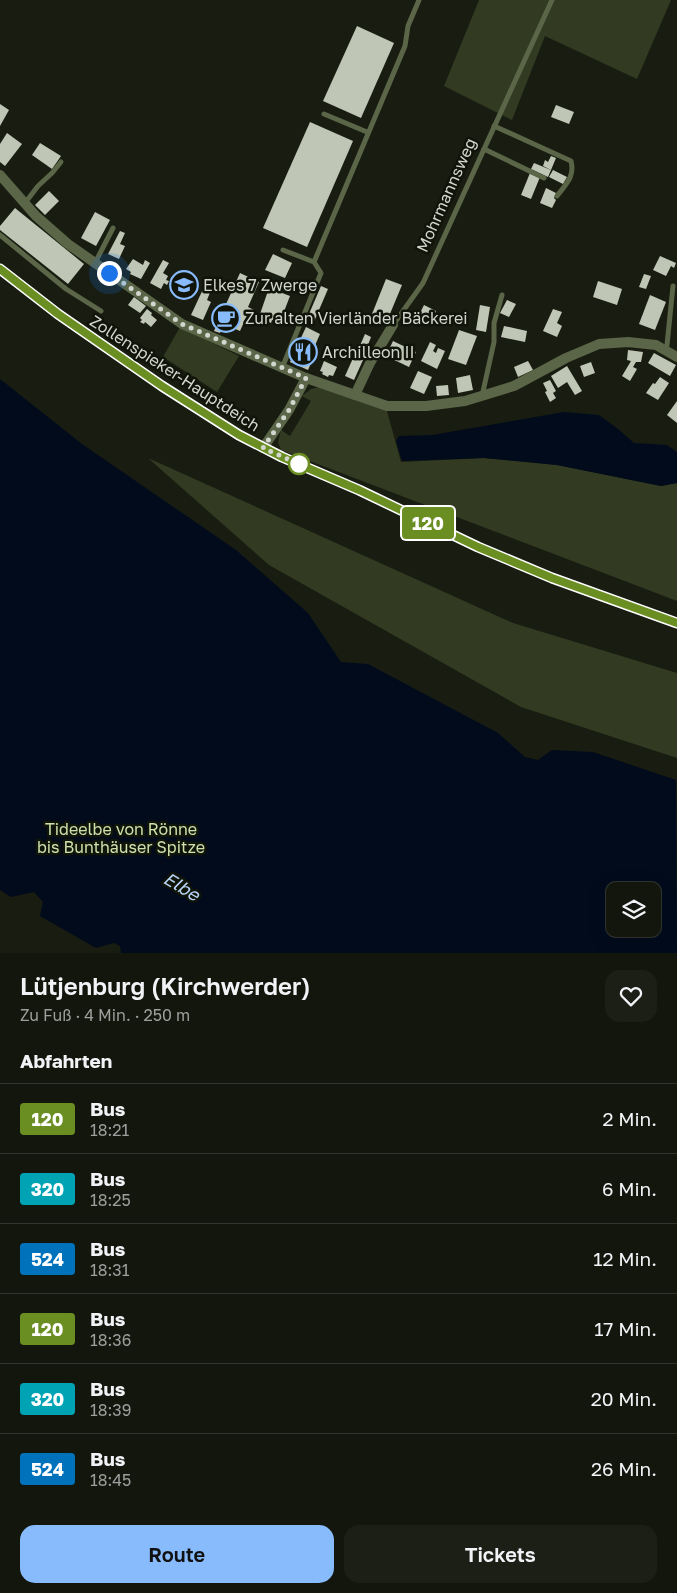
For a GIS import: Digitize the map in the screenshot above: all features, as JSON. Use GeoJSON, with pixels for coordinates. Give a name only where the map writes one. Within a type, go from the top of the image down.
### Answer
{"type":"FeatureCollection","features":[{"type":"Feature","properties":{"kind":"street"},"geometry":{"type":"LineString","coordinates":[[0,175],[36,216],[68,244],[182,324],[306,378],[387,406],[426,406],[465,401],[514,386],[566,358],[599,344],[628,342],[656,345],[677,357]]}},
{"type":"Feature","properties":{"kind":"street","name":"Zollenspieker-Hauptdeich"},"geometry":{"type":"LineString","coordinates":[[0,269],[58,314],[162,386],[263,448],[359,490],[478,547],[552,578],[677,623]]}},
{"type":"Feature","properties":{"kind":"street","name":"Mohrmannsweg"},"geometry":{"type":"LineString","coordinates":[[355,395],[370,364],[393,325]]}},
{"type":"Feature","properties":{"kind":"street"},"geometry":{"type":"LineString","coordinates":[[263,448],[289,410],[306,378]]}},
{"type":"Feature","properties":{"kind":"lane"},"geometry":{"type":"LineString","coordinates":[[314,262],[404,46],[408,26],[419,0]]}},
{"type":"Feature","properties":{"kind":"lane","name":"Mohrmannsweg"},"geometry":{"type":"LineString","coordinates":[[393,325],[423,283],[552,0]]}},
{"type":"Feature","properties":{"kind":"lane"},"geometry":{"type":"LineString","coordinates":[[324,114],[367,132]]}},
{"type":"Feature","properties":{"kind":"lane"},"geometry":{"type":"LineString","coordinates":[[494,126],[571,161],[573,169],[570,180],[557,196]]}},
{"type":"Feature","properties":{"kind":"lane"},"geometry":{"type":"LineString","coordinates":[[484,149],[544,178]]}},
{"type":"Feature","properties":{"kind":"lane"},"geometry":{"type":"LineString","coordinates":[[24,203],[61,162]]}},
{"type":"Feature","properties":{"kind":"lane"},"geometry":{"type":"LineString","coordinates":[[95,263],[113,228]]}},
{"type":"Feature","properties":{"kind":"lane"},"geometry":{"type":"LineString","coordinates":[[0,235],[66,289],[101,311]]}},
{"type":"Feature","properties":{"kind":"lane"},"geometry":{"type":"LineString","coordinates":[[282,368],[321,273],[314,262],[283,250]]}},
{"type":"Feature","properties":{"kind":"lane"},"geometry":{"type":"LineString","coordinates":[[664,349],[667,345],[672,286]]}},
{"type":"Feature","properties":{"kind":"lane"},"geometry":{"type":"LineString","coordinates":[[482,396],[494,342],[494,323],[502,296]]}},
{"type":"Feature","properties":{"kind":"green space"},"geometry":{"type":"Polygon","coordinates":[[[479,0],[671,0],[637,79],[545,36],[512,120],[444,86],[479,0]]]}},
{"type":"Feature","properties":{"kind":"green space"},"geometry":{"type":"Polygon","coordinates":[[[180,327],[239,356],[217,392],[163,357],[180,327]]]}},
{"type":"Feature","properties":{"kind":"green space"},"geometry":{"type":"Polygon","coordinates":[[[319,387],[387,411],[401,462],[484,458],[557,465],[661,486],[677,483],[677,601],[281,450],[278,442],[281,430],[290,436],[311,401],[302,396],[311,389],[319,387]]]}},
{"type":"Feature","properties":{"kind":"green space"},"geometry":{"type":"Polygon","coordinates":[[[148,458],[513,623],[677,673],[677,758],[521,707],[269,565],[148,458]]]}},
{"type":"Feature","properties":{"kind":"water","name":"Elbe"},"geometry":{"type":"Polygon","coordinates":[[[0,379],[82,444],[236,550],[308,613],[341,662],[368,664],[498,733],[525,757],[538,760],[552,750],[593,752],[676,780],[677,953],[121,953],[120,946],[114,943],[96,948],[40,916],[43,902],[34,892],[11,897],[0,890],[0,379]]]}},
{"type":"Feature","properties":{"kind":"water"},"geometry":{"type":"Polygon","coordinates":[[[564,412],[599,415],[634,443],[667,445],[677,452],[677,483],[661,486],[557,465],[484,458],[402,461],[396,441],[399,436],[432,435],[564,412]]]}},
{"type":"Feature","properties":{"kind":"building"},"geometry":{"type":"Polygon","coordinates":[[[357,26],[394,43],[361,118],[323,101],[357,26]]]}},
{"type":"Feature","properties":{"kind":"building"},"geometry":{"type":"Polygon","coordinates":[[[0,104],[9,110],[0,126],[0,104]]]}},
{"type":"Feature","properties":{"kind":"building"},"geometry":{"type":"Polygon","coordinates":[[[556,105],[574,112],[569,124],[551,117],[556,105]]]}},
{"type":"Feature","properties":{"kind":"building"},"geometry":{"type":"Polygon","coordinates":[[[310,122],[353,141],[307,247],[263,228],[310,122]]]}},
{"type":"Feature","properties":{"kind":"building"},"geometry":{"type":"Polygon","coordinates":[[[7,133],[22,144],[5,166],[0,162],[0,144],[7,133]]]}},
{"type":"Feature","properties":{"kind":"building"},"geometry":{"type":"Polygon","coordinates":[[[40,143],[61,156],[52,169],[32,155],[40,143]]]}},
{"type":"Feature","properties":{"kind":"building"},"geometry":{"type":"Polygon","coordinates":[[[551,156],[556,158],[551,170],[543,166],[545,160],[548,162],[551,156]]]}},
{"type":"Feature","properties":{"kind":"building"},"geometry":{"type":"Polygon","coordinates":[[[534,163],[551,170],[548,177],[531,169],[534,163]]]}},
{"type":"Feature","properties":{"kind":"building"},"geometry":{"type":"Polygon","coordinates":[[[553,170],[567,177],[563,184],[549,177],[553,170]]]}},
{"type":"Feature","properties":{"kind":"building"},"geometry":{"type":"Polygon","coordinates":[[[530,173],[540,177],[531,199],[521,195],[530,173]]]}},
{"type":"Feature","properties":{"kind":"building"},"geometry":{"type":"Polygon","coordinates":[[[546,188],[556,193],[554,198],[556,200],[552,208],[540,203],[546,188]]]}},
{"type":"Feature","properties":{"kind":"building"},"geometry":{"type":"Polygon","coordinates":[[[49,191],[59,201],[45,215],[35,205],[49,191]]]}},
{"type":"Feature","properties":{"kind":"building"},"geometry":{"type":"Polygon","coordinates":[[[15,208],[84,264],[68,284],[0,230],[0,226],[15,208]]]}},
{"type":"Feature","properties":{"kind":"building"},"geometry":{"type":"Polygon","coordinates":[[[95,212],[110,220],[96,246],[81,238],[95,212]]]}},
{"type":"Feature","properties":{"kind":"building"},"geometry":{"type":"Polygon","coordinates":[[[120,231],[125,233],[120,244],[125,246],[119,259],[108,254],[120,231]]]}},
{"type":"Feature","properties":{"kind":"building"},"geometry":{"type":"Polygon","coordinates":[[[273,254],[292,263],[285,278],[265,270],[273,254]]]}},
{"type":"Feature","properties":{"kind":"building"},"geometry":{"type":"Polygon","coordinates":[[[660,256],[676,263],[674,268],[671,266],[666,276],[653,270],[660,256]]]}},
{"type":"Feature","properties":{"kind":"building"},"geometry":{"type":"Polygon","coordinates":[[[133,259],[143,265],[145,260],[150,263],[141,279],[130,274],[131,272],[126,269],[133,259]]]}},
{"type":"Feature","properties":{"kind":"building"},"geometry":{"type":"Polygon","coordinates":[[[163,260],[169,263],[163,273],[168,276],[166,280],[169,281],[167,285],[164,283],[161,289],[150,283],[163,260]]]}},
{"type":"Feature","properties":{"kind":"building","name":"Elkes 7 Zwerge"},"geometry":{"type":"Polygon","coordinates":[[[183,272],[195,277],[185,299],[173,293],[183,272]]]}},
{"type":"Feature","properties":{"kind":"building"},"geometry":{"type":"Polygon","coordinates":[[[240,273],[259,282],[248,307],[254,310],[252,314],[248,313],[240,331],[224,324],[220,333],[214,331],[240,273]]]}},
{"type":"Feature","properties":{"kind":"building"},"geometry":{"type":"Polygon","coordinates":[[[644,274],[651,276],[646,289],[639,287],[644,274]]]}},
{"type":"Feature","properties":{"kind":"building"},"geometry":{"type":"Polygon","coordinates":[[[386,279],[402,285],[387,321],[372,314],[386,279]]]}},
{"type":"Feature","properties":{"kind":"building"},"geometry":{"type":"Polygon","coordinates":[[[598,281],[622,289],[617,305],[593,297],[598,281]]]}},
{"type":"Feature","properties":{"kind":"building"},"geometry":{"type":"Polygon","coordinates":[[[321,286],[328,289],[313,324],[306,321],[321,286]]]}},
{"type":"Feature","properties":{"kind":"building"},"geometry":{"type":"Polygon","coordinates":[[[204,287],[211,290],[207,300],[211,302],[203,320],[191,315],[204,287]]]}},
{"type":"Feature","properties":{"kind":"building"},"geometry":{"type":"Polygon","coordinates":[[[269,288],[290,296],[280,322],[272,320],[271,323],[265,320],[267,317],[260,314],[269,288]]]}},
{"type":"Feature","properties":{"kind":"building"},"geometry":{"type":"Polygon","coordinates":[[[650,295],[666,302],[655,330],[639,324],[650,295]]]}},
{"type":"Feature","properties":{"kind":"building"},"geometry":{"type":"Polygon","coordinates":[[[134,297],[146,306],[140,313],[128,305],[134,297]]]}},
{"type":"Feature","properties":{"kind":"building"},"geometry":{"type":"Polygon","coordinates":[[[507,300],[516,304],[509,317],[500,313],[507,300]]]}},
{"type":"Feature","properties":{"kind":"building"},"geometry":{"type":"Polygon","coordinates":[[[424,305],[436,311],[432,321],[419,315],[424,305]]]}},
{"type":"Feature","properties":{"kind":"building"},"geometry":{"type":"Polygon","coordinates":[[[480,305],[490,307],[486,332],[476,330],[480,305]]]}},
{"type":"Feature","properties":{"kind":"building"},"geometry":{"type":"Polygon","coordinates":[[[147,309],[157,320],[151,327],[145,322],[144,324],[140,322],[142,320],[140,318],[147,309]]]}},
{"type":"Feature","properties":{"kind":"building"},"geometry":{"type":"Polygon","coordinates":[[[553,309],[562,312],[557,323],[562,326],[557,337],[543,331],[553,309]]]}},
{"type":"Feature","properties":{"kind":"building"},"geometry":{"type":"Polygon","coordinates":[[[504,326],[527,331],[525,342],[501,337],[504,326]]]}},
{"type":"Feature","properties":{"kind":"building"},"geometry":{"type":"Polygon","coordinates":[[[306,327],[320,334],[313,350],[316,352],[308,370],[290,362],[306,327]]]}},
{"type":"Feature","properties":{"kind":"building"},"geometry":{"type":"Polygon","coordinates":[[[459,330],[477,336],[466,365],[448,359],[459,330]]]}},
{"type":"Feature","properties":{"kind":"building"},"geometry":{"type":"Polygon","coordinates":[[[365,334],[371,337],[365,353],[358,350],[365,334]]]}},
{"type":"Feature","properties":{"kind":"building"},"geometry":{"type":"Polygon","coordinates":[[[393,341],[416,352],[409,367],[386,356],[393,341]]]}},
{"type":"Feature","properties":{"kind":"building"},"geometry":{"type":"Polygon","coordinates":[[[430,342],[436,345],[433,351],[436,353],[438,348],[445,351],[437,369],[421,361],[430,342]]]}},
{"type":"Feature","properties":{"kind":"building"},"geometry":{"type":"Polygon","coordinates":[[[628,350],[643,352],[641,362],[636,362],[633,367],[637,369],[630,381],[622,376],[631,361],[627,360],[628,350]]]}},
{"type":"Feature","properties":{"kind":"building"},"geometry":{"type":"Polygon","coordinates":[[[654,353],[676,365],[670,376],[648,363],[654,353]]]}},
{"type":"Feature","properties":{"kind":"building"},"geometry":{"type":"Polygon","coordinates":[[[354,356],[363,360],[354,380],[345,376],[354,356]]]}},
{"type":"Feature","properties":{"kind":"building"},"geometry":{"type":"Polygon","coordinates":[[[324,361],[337,367],[333,376],[329,375],[328,377],[320,371],[324,361]]]}},
{"type":"Feature","properties":{"kind":"building"},"geometry":{"type":"Polygon","coordinates":[[[528,361],[533,370],[518,377],[514,367],[528,361]]]}},
{"type":"Feature","properties":{"kind":"building"},"geometry":{"type":"Polygon","coordinates":[[[591,362],[595,373],[584,377],[580,366],[591,362]]]}},
{"type":"Feature","properties":{"kind":"building"},"geometry":{"type":"Polygon","coordinates":[[[567,366],[582,391],[575,395],[567,382],[558,388],[551,376],[567,366]]]}},
{"type":"Feature","properties":{"kind":"building"},"geometry":{"type":"Polygon","coordinates":[[[418,371],[432,377],[424,394],[410,388],[418,371]]]}},
{"type":"Feature","properties":{"kind":"building"},"geometry":{"type":"Polygon","coordinates":[[[470,375],[473,390],[458,393],[456,378],[470,375]]]}},
{"type":"Feature","properties":{"kind":"building"},"geometry":{"type":"Polygon","coordinates":[[[660,377],[669,383],[658,400],[646,393],[660,377]]]}},
{"type":"Feature","properties":{"kind":"building"},"geometry":{"type":"Polygon","coordinates":[[[550,380],[556,391],[553,393],[556,398],[550,402],[543,383],[550,380]]]}},
{"type":"Feature","properties":{"kind":"building"},"geometry":{"type":"Polygon","coordinates":[[[448,385],[449,395],[437,396],[436,386],[448,385]]]}},
{"type":"Feature","properties":{"kind":"building"},"geometry":{"type":"Polygon","coordinates":[[[677,401],[677,423],[667,415],[677,401]]]}},
{"type":"Feature","properties":{"kind":"bus line","name":"120"},"geometry":{"type":"LineString","coordinates":[[0,269],[58,314],[162,386],[239,435],[282,457],[359,490],[478,547],[552,578],[677,623]]}},
{"type":"Feature","properties":{"kind":"place","name":"Elkes 7 Zwerge"},"geometry":{"type":"Point","coordinates":[184,285]}},
{"type":"Feature","properties":{"kind":"place","name":"Zur alten Vierländer Bäckerei"},"geometry":{"type":"Point","coordinates":[226,318]}},
{"type":"Feature","properties":{"kind":"place","name":"Archilleon II"},"geometry":{"type":"Point","coordinates":[303,352]}},
{"type":"Feature","properties":{"kind":"route"},"geometry":{"type":"LineString","coordinates":[[109,273],[182,324],[306,378],[289,410],[263,448],[299,464]]}},
{"type":"Feature","properties":{"kind":"park label","name":"Tideelbe von Rönne bis Bunthäuser Spitze"},"geometry":{"type":"Point","coordinates":[121,838]}}]}
